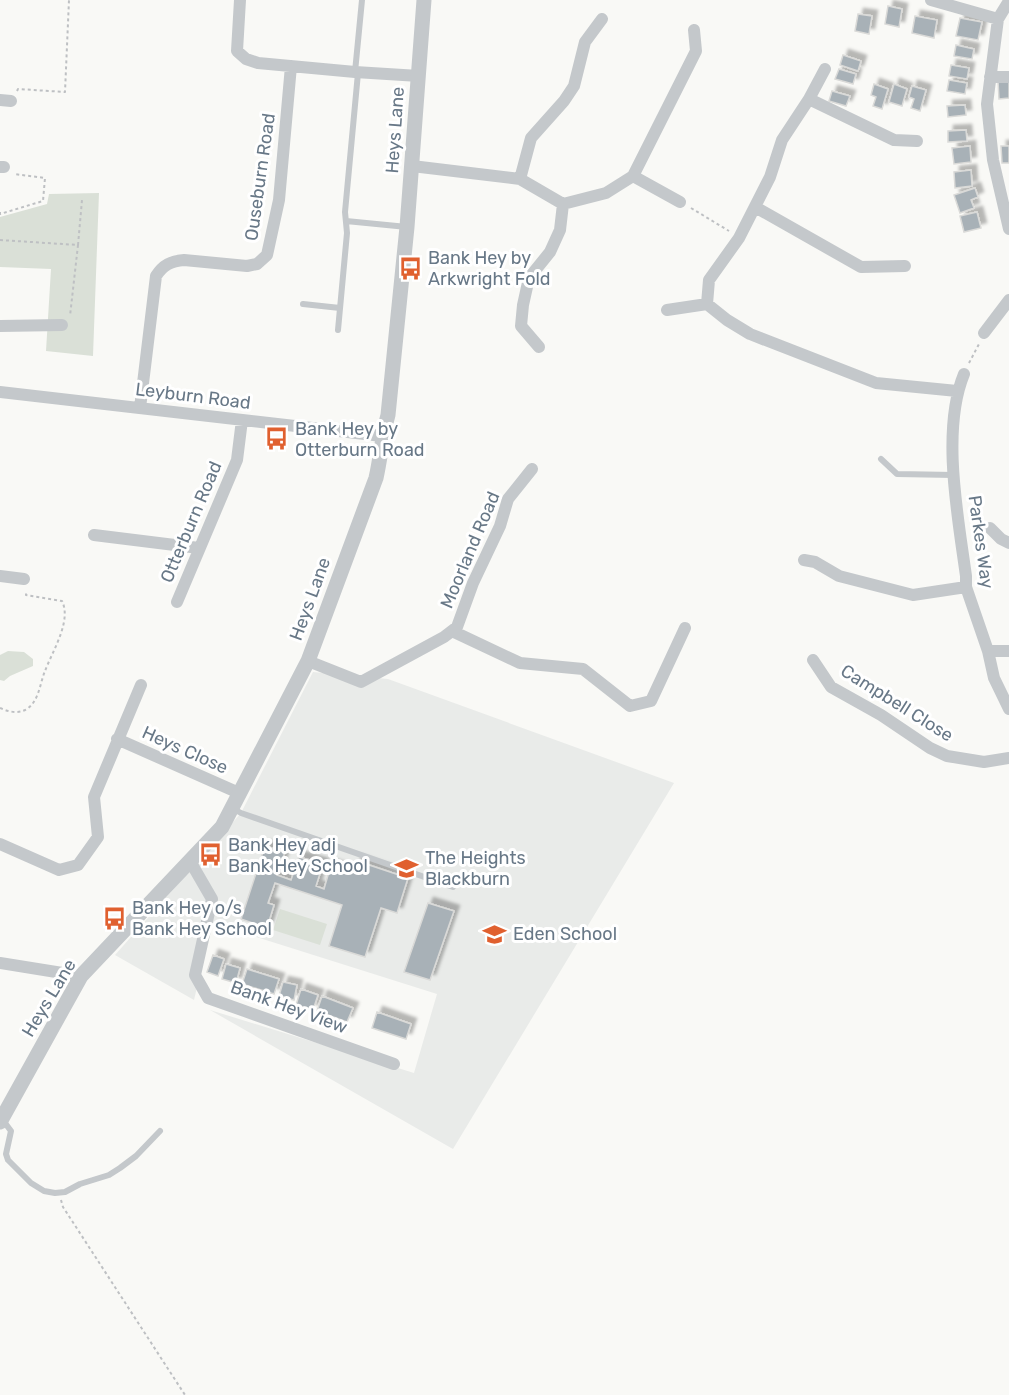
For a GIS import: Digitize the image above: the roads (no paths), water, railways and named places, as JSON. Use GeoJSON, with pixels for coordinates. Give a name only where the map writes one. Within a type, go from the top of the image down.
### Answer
{"type":"FeatureCollection","features":[{"type":"Feature","properties":{"kind":"street"},"geometry":{"type":"LineString","coordinates":[[240,0],[237,51],[246,59],[258,63],[356,73],[419,76]]}},
{"type":"Feature","properties":{"kind":"street","name":"Heys Lane"},"geometry":{"type":"LineString","coordinates":[[1,1120],[81,976],[222,827],[308,661],[376,478],[382,453],[382,436],[388,415],[407,227],[424,0]]}},
{"type":"Feature","properties":{"kind":"street"},"geometry":{"type":"LineString","coordinates":[[931,0],[998,19]]}},
{"type":"Feature","properties":{"kind":"street"},"geometry":{"type":"LineString","coordinates":[[1009,1],[998,19],[987,104],[993,160],[1004,188],[1009,229]]}},
{"type":"Feature","properties":{"kind":"street"},"geometry":{"type":"LineString","coordinates":[[520,179],[531,138],[564,101],[574,86],[585,42],[602,19]]}},
{"type":"Feature","properties":{"kind":"street"},"geometry":{"type":"LineString","coordinates":[[412,166],[520,179],[563,204],[606,193],[633,176],[696,51],[694,30]]}},
{"type":"Feature","properties":{"kind":"street","name":"Ouseburn Road"},"geometry":{"type":"LineString","coordinates":[[140,408],[156,276],[161,269],[176,261],[184,260],[247,266],[257,264],[267,255],[279,200],[291,66]]}},
{"type":"Feature","properties":{"kind":"street"},"geometry":{"type":"LineString","coordinates":[[707,304],[709,280],[739,237],[770,177],[782,140],[809,99],[825,69]]}},
{"type":"Feature","properties":{"kind":"street"},"geometry":{"type":"LineString","coordinates":[[990,77],[1009,78]]}},
{"type":"Feature","properties":{"kind":"street"},"geometry":{"type":"LineString","coordinates":[[809,99],[894,140],[917,141]]}},
{"type":"Feature","properties":{"kind":"street"},"geometry":{"type":"LineString","coordinates":[[633,176],[681,202]]}},
{"type":"Feature","properties":{"kind":"street"},"geometry":{"type":"LineString","coordinates":[[539,347],[521,326],[523,305],[529,278],[550,252],[560,230],[563,204]]}},
{"type":"Feature","properties":{"kind":"street"},"geometry":{"type":"LineString","coordinates":[[755,207],[861,267],[905,266]]}},
{"type":"Feature","properties":{"kind":"street"},"geometry":{"type":"LineString","coordinates":[[984,333],[1009,300]]}},
{"type":"Feature","properties":{"kind":"street"},"geometry":{"type":"LineString","coordinates":[[668,310],[707,304],[750,334],[876,384],[957,391]]}},
{"type":"Feature","properties":{"kind":"street"},"geometry":{"type":"LineString","coordinates":[[0,326],[62,325]]}},
{"type":"Feature","properties":{"kind":"street","name":"Parkes Way"},"geometry":{"type":"LineString","coordinates":[[964,374],[957,391],[954,436],[955,496],[966,587],[988,651],[994,678],[1009,709]]}},
{"type":"Feature","properties":{"kind":"street","name":"Leyburn Road"},"geometry":{"type":"LineString","coordinates":[[0,392],[382,436]]}},
{"type":"Feature","properties":{"kind":"street","name":"Otterburn Road"},"geometry":{"type":"LineString","coordinates":[[177,602],[237,460],[242,420]]}},
{"type":"Feature","properties":{"kind":"street","name":"Moorland Road"},"geometry":{"type":"LineString","coordinates":[[308,661],[361,682],[414,655],[457,627],[473,583],[500,526],[508,499],[532,469]]}},
{"type":"Feature","properties":{"kind":"street"},"geometry":{"type":"LineString","coordinates":[[990,528],[1001,539],[1009,543]]}},
{"type":"Feature","properties":{"kind":"street"},"geometry":{"type":"LineString","coordinates":[[94,535],[200,548]]}},
{"type":"Feature","properties":{"kind":"street"},"geometry":{"type":"LineString","coordinates":[[804,560],[815,562],[839,576],[914,595],[966,587]]}},
{"type":"Feature","properties":{"kind":"street"},"geometry":{"type":"LineString","coordinates":[[0,576],[24,579]]}},
{"type":"Feature","properties":{"kind":"street"},"geometry":{"type":"LineString","coordinates":[[452,631],[520,663],[583,669],[630,706],[651,701],[685,628]]}},
{"type":"Feature","properties":{"kind":"street"},"geometry":{"type":"LineString","coordinates":[[988,651],[1009,651]]}},
{"type":"Feature","properties":{"kind":"street","name":"Campbell Close"},"geometry":{"type":"LineString","coordinates":[[813,660],[831,687],[881,715],[930,748],[947,756],[984,762],[1009,758]]}},
{"type":"Feature","properties":{"kind":"street","name":"Heys Close"},"geometry":{"type":"LineString","coordinates":[[0,844],[59,870],[78,865],[98,837],[94,797],[141,685]]}},
{"type":"Feature","properties":{"kind":"street","name":"Heys Close"},"geometry":{"type":"LineString","coordinates":[[117,739],[239,793]]}},
{"type":"Feature","properties":{"kind":"street","name":"Bank Hey View"},"geometry":{"type":"LineString","coordinates":[[190,861],[212,899],[195,975],[207,998],[394,1064]]}},
{"type":"Feature","properties":{"kind":"street"},"geometry":{"type":"LineString","coordinates":[[0,963],[81,976]]}},
{"type":"Feature","properties":{"kind":"lane"},"geometry":{"type":"LineString","coordinates":[[338,330],[347,233],[345,212],[362,0]]}},
{"type":"Feature","properties":{"kind":"lane"},"geometry":{"type":"LineString","coordinates":[[346,222],[407,227]]}},
{"type":"Feature","properties":{"kind":"lane"},"geometry":{"type":"LineString","coordinates":[[303,304],[340,308]]}},
{"type":"Feature","properties":{"kind":"lane"},"geometry":{"type":"LineString","coordinates":[[881,459],[897,474],[955,475]]}},
{"type":"Feature","properties":{"kind":"lane"},"geometry":{"type":"LineString","coordinates":[[232,807],[241,813],[453,887]]}},
{"type":"Feature","properties":{"kind":"lane"},"geometry":{"type":"LineString","coordinates":[[1,1120],[11,1131],[6,1154],[8,1160],[21,1174],[44,1191],[60,1193],[109,1175],[136,1156],[160,1131]]}},
{"type":"Feature","properties":{"kind":"place","name":"Bank Hey by Arkwright Fold"},"geometry":{"type":"Point","coordinates":[410,268]}},
{"type":"Feature","properties":{"kind":"place","name":"Bank Hey by Otterburn Road"},"geometry":{"type":"Point","coordinates":[277,439]}},
{"type":"Feature","properties":{"kind":"place","name":"Bank Hey adj Bank Hey School"},"geometry":{"type":"Point","coordinates":[210,855]}},
{"type":"Feature","properties":{"kind":"place","name":"The Heights Blackburn"},"geometry":{"type":"Point","coordinates":[407,868]}},
{"type":"Feature","properties":{"kind":"place","name":"Bank Hey o/s Bank Hey School"},"geometry":{"type":"Point","coordinates":[114,918]}},
{"type":"Feature","properties":{"kind":"place","name":"Eden School"},"geometry":{"type":"Point","coordinates":[495,934]}}]}
